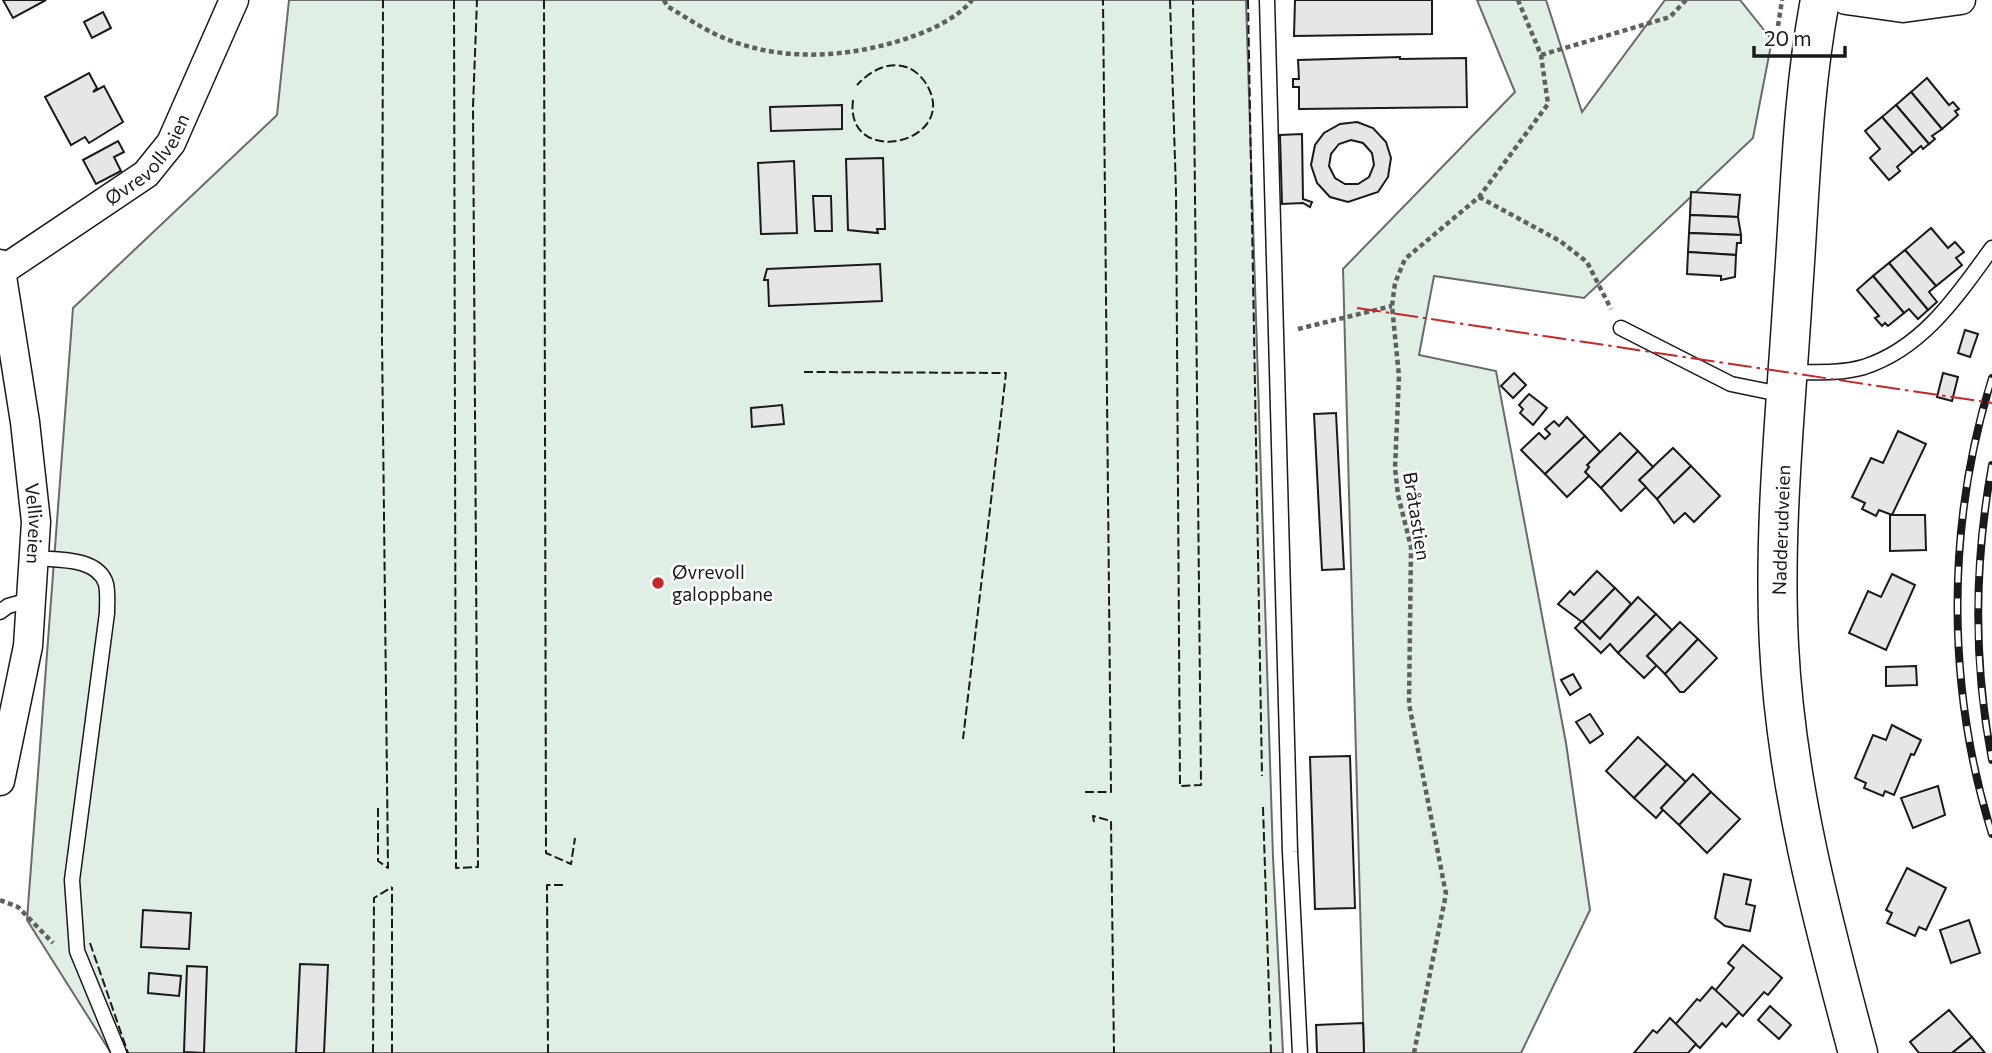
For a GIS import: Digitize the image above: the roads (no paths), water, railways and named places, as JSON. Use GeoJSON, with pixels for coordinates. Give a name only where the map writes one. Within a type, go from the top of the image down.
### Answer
{"type":"FeatureCollection","features":[{"type":"Feature","properties":{"kind":"main road","name":"Nadderudveien"},"geometry":{"type":"LineString","coordinates":[[1820,0],[1805,114],[1787,383],[1778,569],[1779,645],[1785,717],[1807,854],[1858,1053]]}},
{"type":"Feature","properties":{"kind":"street","name":"Øvrevollveien"},"geometry":{"type":"LineString","coordinates":[[1,267],[146,174],[171,144],[234,0]]}},
{"type":"Feature","properties":{"kind":"street"},"geometry":{"type":"LineString","coordinates":[[1846,0],[1903,8],[1961,0]]}},
{"type":"Feature","properties":{"kind":"street","name":"Velliveien"},"geometry":{"type":"LineString","coordinates":[[0,781],[28,646],[36,522],[25,422],[1,267]]}},
{"type":"Feature","properties":{"kind":"lane"},"geometry":{"type":"LineString","coordinates":[[1267,0],[1290,852],[1300,1053]]}},
{"type":"Feature","properties":{"kind":"lane"},"geometry":{"type":"LineString","coordinates":[[1621,328],[1731,384],[1787,383],[1883,359],[1905,346],[1949,308],[1992,248]]}},
{"type":"Feature","properties":{"kind":"lane"},"geometry":{"type":"LineString","coordinates":[[35,558],[82,563],[99,572],[106,583],[107,612],[72,880],[77,951],[120,1053]]}},
{"type":"Feature","properties":{"kind":"lane"},"geometry":{"type":"LineString","coordinates":[[0,612],[8,606],[33,599]]}},
{"type":"Feature","properties":{"kind":"railway"},"geometry":{"type":"LineString","coordinates":[[1992,378],[1966,491],[1957,606],[1966,721],[1992,834]]}},
{"type":"Feature","properties":{"kind":"railway"},"geometry":{"type":"LineString","coordinates":[[1992,465],[1982,539],[1978,612],[1981,686],[1992,760]]}},
{"type":"Feature","properties":{"kind":"place","name":"Øvrevoll galoppbane"},"geometry":{"type":"Point","coordinates":[658,583]}}]}
